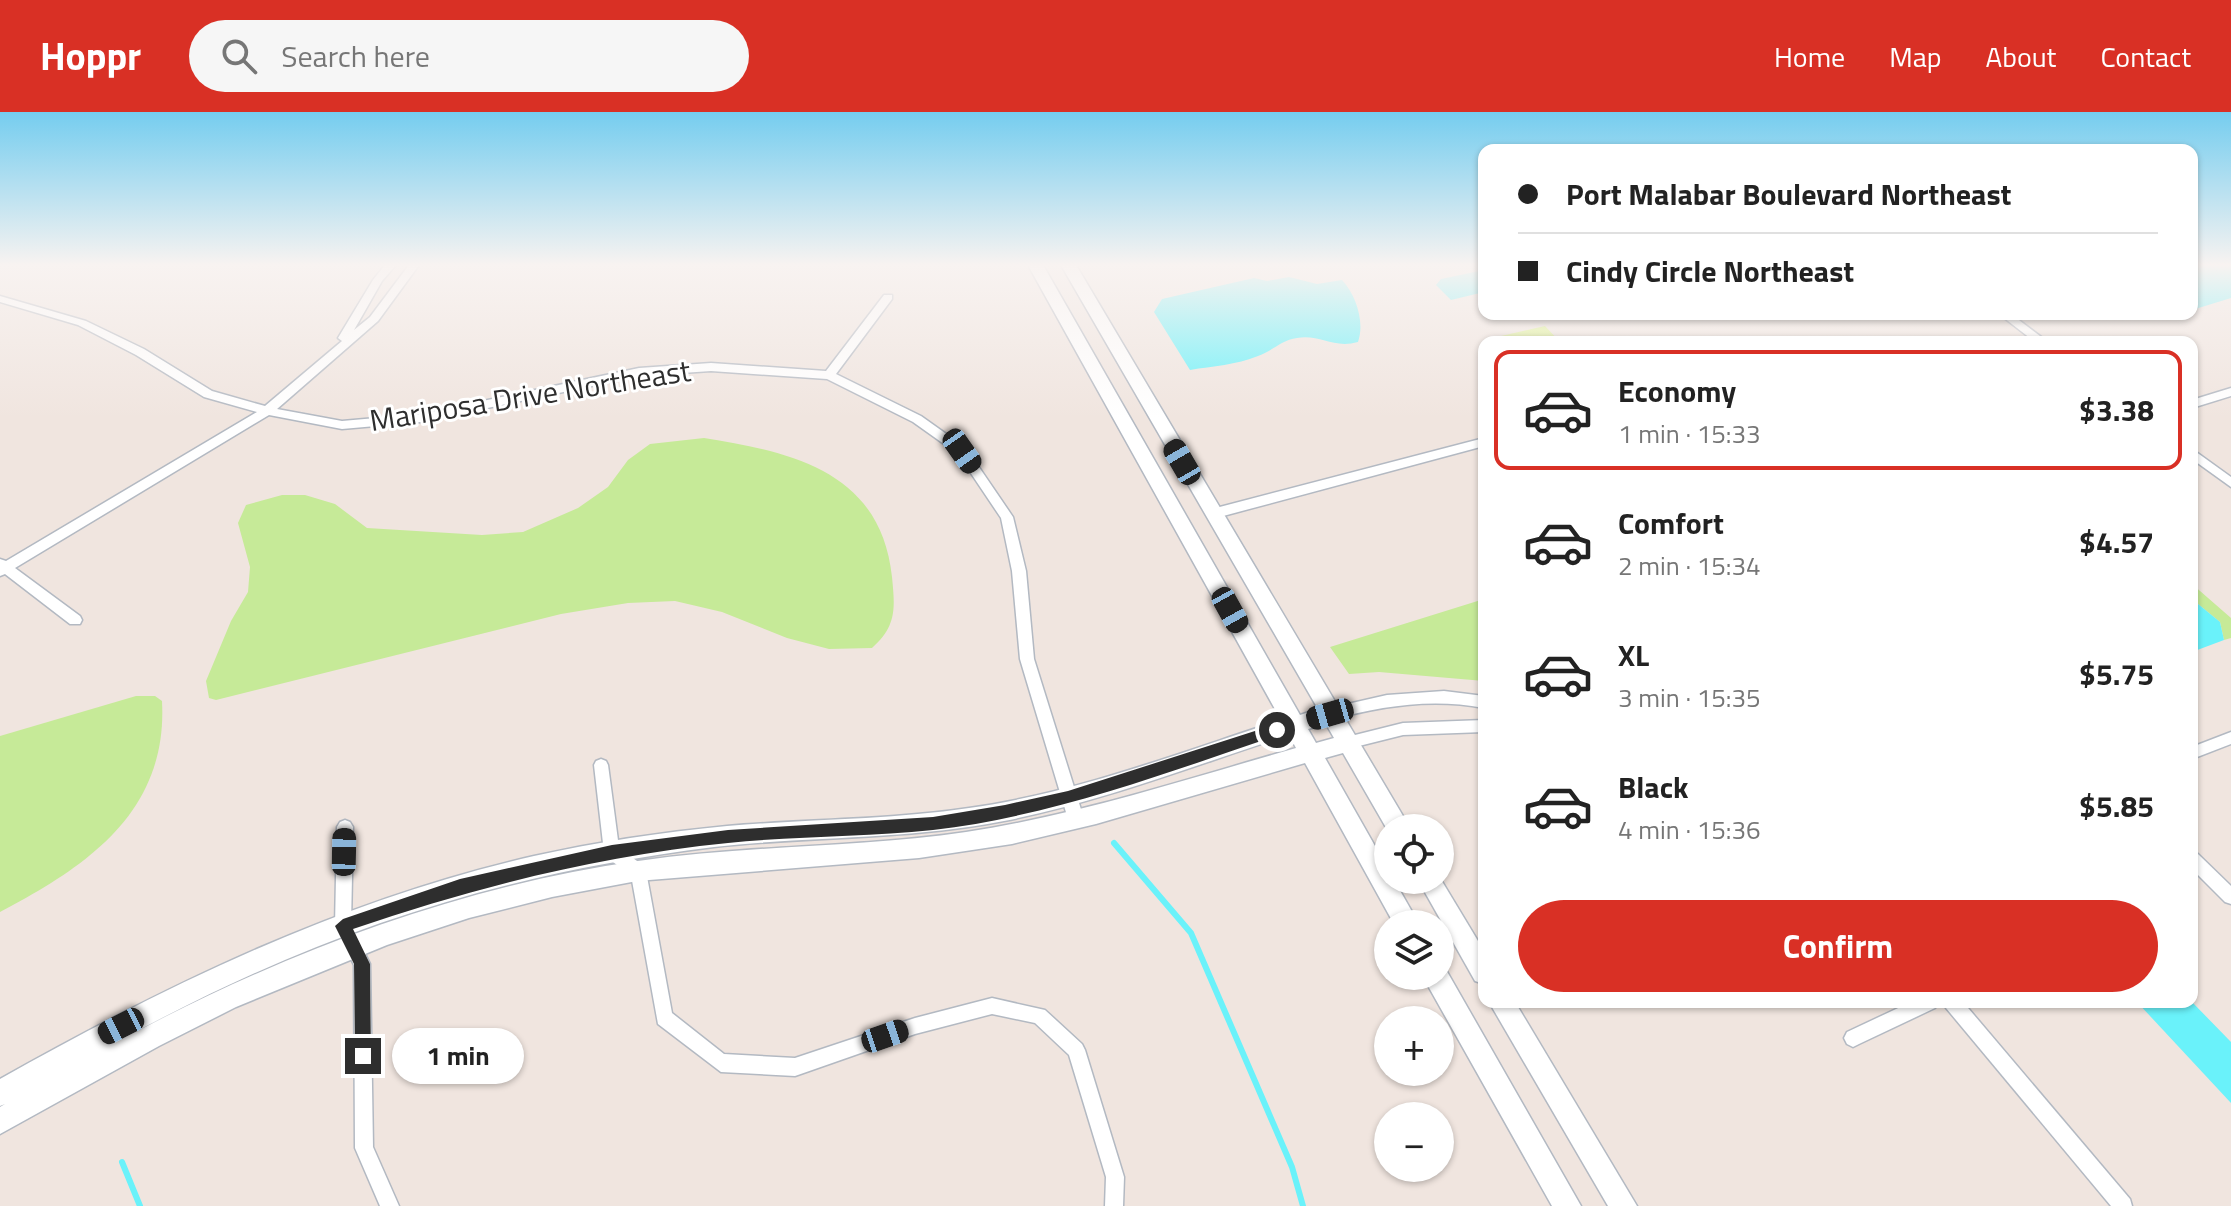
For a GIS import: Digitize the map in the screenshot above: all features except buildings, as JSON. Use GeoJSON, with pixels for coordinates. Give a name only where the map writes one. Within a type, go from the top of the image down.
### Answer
{"type":"FeatureCollection","features":[{"type":"Feature","properties":{"kind":"main road"},"geometry":{"type":"LineString","coordinates":[[1064,316],[1399,910]]}},
{"type":"Feature","properties":{"kind":"main road"},"geometry":{"type":"LineString","coordinates":[[1098,316],[1390,814]]}},
{"type":"Feature","properties":{"kind":"main road"},"geometry":{"type":"LineString","coordinates":[[1168,501],[1212,514]]}},
{"type":"Feature","properties":{"kind":"main road"},"geometry":{"type":"LineString","coordinates":[[0,1121],[73,1077],[347,936],[460,886],[612,852],[728,836],[933,823],[1072,808],[1330,714]]}},
{"type":"Feature","properties":{"kind":"main road"},"geometry":{"type":"LineString","coordinates":[[0,1093],[199,986],[347,936],[638,871],[938,847],[1072,808],[1347,743]]}},
{"type":"Feature","properties":{"kind":"main road"},"geometry":{"type":"LineString","coordinates":[[1437,894],[1478,963]]}},
{"type":"Feature","properties":{"kind":"main road"},"geometry":{"type":"LineString","coordinates":[[1444,990],[1567,1206]]}},
{"type":"Feature","properties":{"kind":"main road"},"geometry":{"type":"LineString","coordinates":[[1505,1008],[1623,1206]]}},
{"type":"Feature","properties":{"kind":"street","name":"Mariposa Drive Northeast"},"geometry":{"type":"LineString","coordinates":[[58,316],[82,323],[140,352],[208,394],[267,411],[342,425],[421,418],[639,372],[711,367],[829,375],[917,419],[962,451],[1007,517],[1019,571],[1027,659],[1072,808]]}},
{"type":"Feature","properties":{"kind":"street"},"geometry":{"type":"LineString","coordinates":[[340,346],[357,316]]}},
{"type":"Feature","properties":{"kind":"street"},"geometry":{"type":"LineString","coordinates":[[75,620],[2,568],[267,411],[376,316]]}},
{"type":"Feature","properties":{"kind":"street"},"geometry":{"type":"LineString","coordinates":[[829,375],[874,316]]}},
{"type":"Feature","properties":{"kind":"street"},"geometry":{"type":"LineString","coordinates":[[2012,320],[2034,336]]}},
{"type":"Feature","properties":{"kind":"street"},"geometry":{"type":"LineString","coordinates":[[2198,402],[2231,392]]}},
{"type":"Feature","properties":{"kind":"street"},"geometry":{"type":"LineString","coordinates":[[1212,514],[1478,444]]}},
{"type":"Feature","properties":{"kind":"street"},"geometry":{"type":"LineString","coordinates":[[2198,458],[2231,483]]}},
{"type":"Feature","properties":{"kind":"street"},"geometry":{"type":"LineString","coordinates":[[1330,714],[1407,695],[1478,701]]}},
{"type":"Feature","properties":{"kind":"street"},"geometry":{"type":"LineString","coordinates":[[1347,743],[1403,729],[1478,726]]}},
{"type":"Feature","properties":{"kind":"street"},"geometry":{"type":"LineString","coordinates":[[2198,751],[2231,738]]}},
{"type":"Feature","properties":{"kind":"street"},"geometry":{"type":"LineString","coordinates":[[601,765],[612,852],[638,871],[664,1018],[721,1063],[795,1067],[915,1026],[992,1006],[1039,1016],[1076,1050],[1115,1177],[1114,1206]]}},
{"type":"Feature","properties":{"kind":"street"},"geometry":{"type":"LineString","coordinates":[[345,827],[347,936],[362,964],[364,1148],[390,1206]]}},
{"type":"Feature","properties":{"kind":"street"},"geometry":{"type":"LineString","coordinates":[[2198,865],[2231,897]]}},
{"type":"Feature","properties":{"kind":"street"},"geometry":{"type":"LineString","coordinates":[[1853,1038],[1916,1008]]}},
{"type":"Feature","properties":{"kind":"street"},"geometry":{"type":"LineString","coordinates":[[1957,1008],[2123,1206]]}},
{"type":"Feature","properties":{"kind":"green space"},"geometry":{"type":"Polygon","coordinates":[[[1545,326],[1554,336],[1501,336],[1545,326]]]}},
{"type":"Feature","properties":{"kind":"green space"},"geometry":{"type":"Polygon","coordinates":[[[704,438],[800,460],[827,473],[851,491],[870,513],[884,541],[894,598],[890,624],[872,648],[829,649],[787,638],[722,612],[675,601],[628,603],[561,614],[216,700],[209,698],[206,681],[231,621],[248,592],[250,567],[238,523],[246,505],[282,495],[305,495],[335,504],[367,528],[482,535],[523,532],[578,508],[608,487],[628,460],[650,444],[704,438]]]}},
{"type":"Feature","properties":{"kind":"green space"},"geometry":{"type":"Polygon","coordinates":[[[2198,589],[2231,618],[2231,638],[2224,640],[2220,622],[2198,604],[2198,589]]]}},
{"type":"Feature","properties":{"kind":"green space"},"geometry":{"type":"Polygon","coordinates":[[[1478,601],[1478,680],[1379,672],[1349,674],[1330,647],[1478,601]]]}},
{"type":"Feature","properties":{"kind":"green space"},"geometry":{"type":"Polygon","coordinates":[[[136,696],[155,696],[162,701],[160,740],[151,774],[136,804],[116,831],[91,854],[63,875],[0,912],[0,736],[136,696]]]}},
{"type":"Feature","properties":{"kind":"water"},"geometry":{"type":"Polygon","coordinates":[[[1157,316],[1359,316],[1358,342],[1341,344],[1297,338],[1250,359],[1190,370],[1157,316]]]}},
{"type":"Feature","properties":{"kind":"water"},"geometry":{"type":"Polygon","coordinates":[[[2198,604],[2220,622],[2224,640],[2198,650],[2198,604]]]}},
{"type":"Feature","properties":{"kind":"water"},"geometry":{"type":"Polygon","coordinates":[[[2143,1008],[2198,1008],[2231,1042],[2231,1103],[2143,1008]]]}},
{"type":"Feature","properties":{"kind":"waterway"},"geometry":{"type":"LineString","coordinates":[[1114,843],[1191,933],[1292,1167],[1303,1206]]}},
{"type":"Feature","properties":{"kind":"waterway"},"geometry":{"type":"LineString","coordinates":[[122,1162],[140,1206]]}},
{"type":"Feature","properties":{"kind":"route"},"geometry":{"type":"LineString","coordinates":[[363,1056],[362,964],[343,926],[460,886],[612,852],[728,836],[933,823],[1005,811],[1068,797],[1277,730]]}}]}
